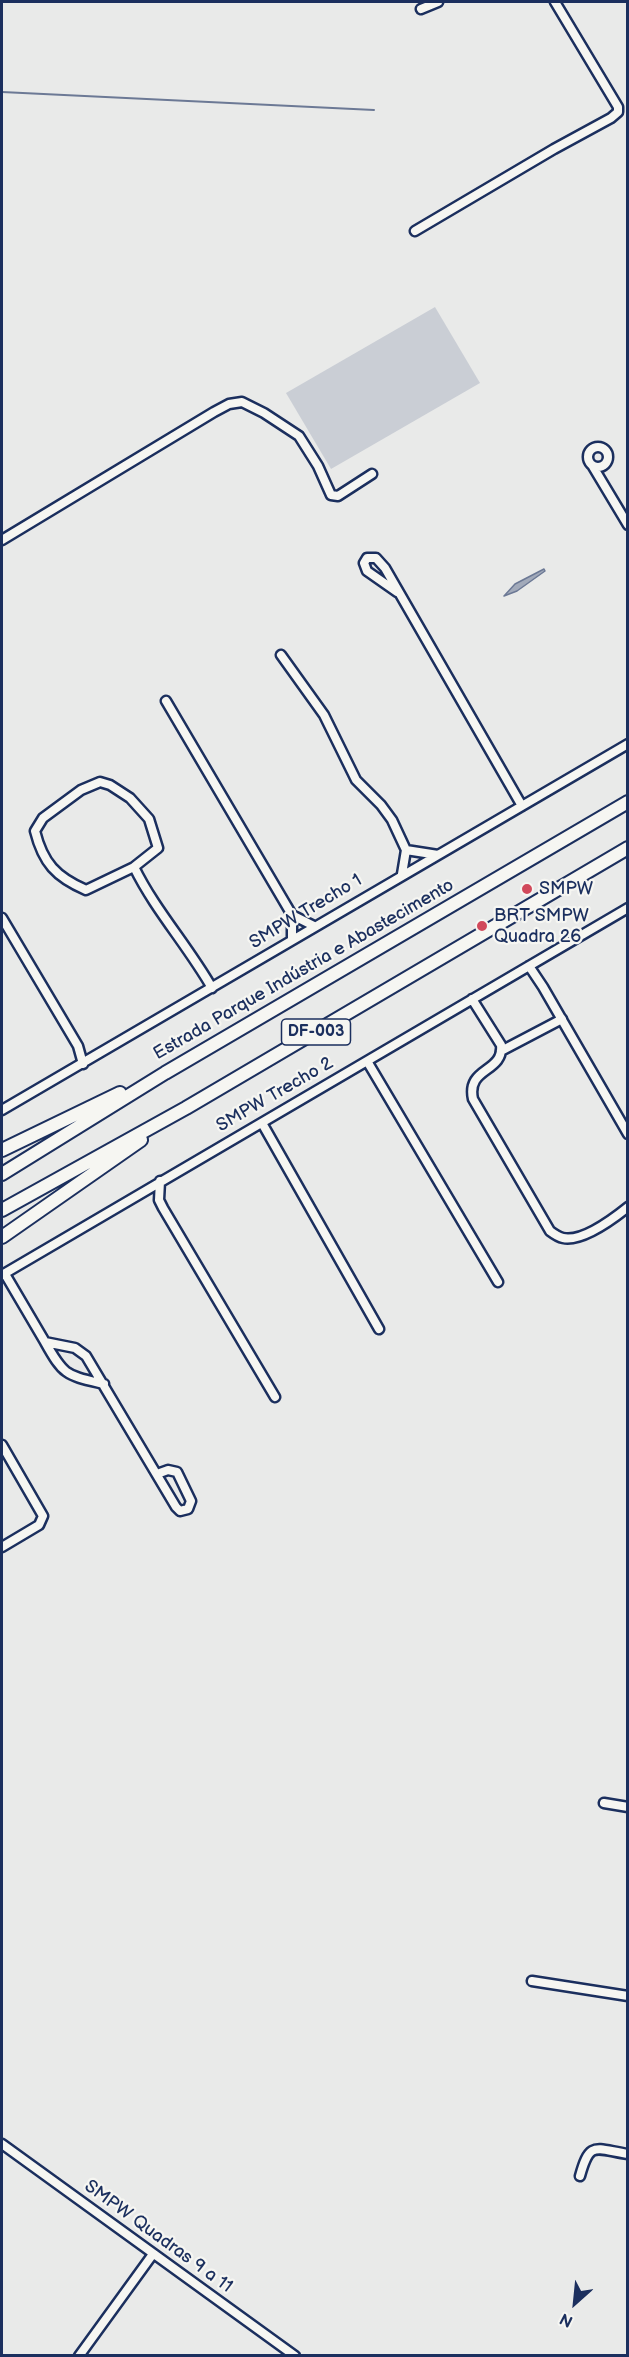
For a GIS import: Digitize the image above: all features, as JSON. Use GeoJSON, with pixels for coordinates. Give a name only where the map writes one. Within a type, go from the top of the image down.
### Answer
{"type":"FeatureCollection","features":[{"type":"Feature","properties":{"kind":"highway","name":"Estrada Parque Indústria e Abastecimento"},"geometry":{"type":"LineString","coordinates":[[2,1174],[165,1073],[627,802]]}},
{"type":"Feature","properties":{"kind":"highway","name":"DF-003"},"geometry":{"type":"LineString","coordinates":[[2,1210],[186,1107],[627,848]]}},
{"type":"Feature","properties":{"kind":"highway"},"geometry":{"type":"LineString","coordinates":[[2,1150],[165,1073]]}},
{"type":"Feature","properties":{"kind":"highway"},"geometry":{"type":"LineString","coordinates":[[2,1238],[186,1107]]}},
{"type":"Feature","properties":{"kind":"street"},"geometry":{"type":"LineString","coordinates":[[421,9],[434,2]]}},
{"type":"Feature","properties":{"kind":"street"},"geometry":{"type":"LineString","coordinates":[[415,231],[618,112],[618,107],[555,2]]}},
{"type":"Feature","properties":{"kind":"street"},"geometry":{"type":"LineString","coordinates":[[2,540],[214,412],[234,403],[250,405],[298,436],[318,466],[331,495],[338,496],[372,474]]}},
{"type":"Feature","properties":{"kind":"street"},"geometry":{"type":"LineString","coordinates":[[592,465],[627,525]]}},
{"type":"Feature","properties":{"kind":"street"},"geometry":{"type":"LineString","coordinates":[[397,592],[522,806]]}},
{"type":"Feature","properties":{"kind":"street"},"geometry":{"type":"LineString","coordinates":[[281,655],[324,715],[356,780],[381,805],[392,820],[406,850],[402,874]]}},
{"type":"Feature","properties":{"kind":"street"},"geometry":{"type":"LineString","coordinates":[[166,701],[292,915],[292,940]]}},
{"type":"Feature","properties":{"kind":"street","name":"SMPW Trecho 1"},"geometry":{"type":"LineString","coordinates":[[2,1110],[627,744]]}},
{"type":"Feature","properties":{"kind":"street"},"geometry":{"type":"LineString","coordinates":[[100,782],[110,785],[130,798],[149,819],[158,848],[134,867],[86,890],[66,881],[52,868],[40,852],[35,831],[43,818],[81,790],[100,782]]}},
{"type":"Feature","properties":{"kind":"street"},"geometry":{"type":"LineString","coordinates":[[406,850],[438,855]]}},
{"type":"Feature","properties":{"kind":"street"},"geometry":{"type":"LineString","coordinates":[[134,867],[146,892],[212,988]]}},
{"type":"Feature","properties":{"kind":"street","name":"SMPW Trecho 2"},"geometry":{"type":"LineString","coordinates":[[3,1274],[627,908]]}},
{"type":"Feature","properties":{"kind":"street"},"geometry":{"type":"LineString","coordinates":[[292,915],[314,926]]}},
{"type":"Feature","properties":{"kind":"street"},"geometry":{"type":"LineString","coordinates":[[2,918],[78,1046],[83,1064]]}},
{"type":"Feature","properties":{"kind":"street"},"geometry":{"type":"LineString","coordinates":[[529,966],[627,1134]]}},
{"type":"Feature","properties":{"kind":"street"},"geometry":{"type":"LineString","coordinates":[[472,999],[501,1045],[501,1051],[494,1064],[476,1076],[471,1090],[472,1099],[550,1231],[561,1238],[574,1238],[609,1222],[627,1207]]}},
{"type":"Feature","properties":{"kind":"street"},"geometry":{"type":"LineString","coordinates":[[501,1051],[562,1019]]}},
{"type":"Feature","properties":{"kind":"street"},"geometry":{"type":"LineString","coordinates":[[78,1046],[95,1057]]}},
{"type":"Feature","properties":{"kind":"street"},"geometry":{"type":"LineString","coordinates":[[367,1060],[498,1282]]}},
{"type":"Feature","properties":{"kind":"street"},"geometry":{"type":"LineString","coordinates":[[262,1122],[380,1329]]}},
{"type":"Feature","properties":{"kind":"street"},"geometry":{"type":"LineString","coordinates":[[159,1200],[160,1181]]}},
{"type":"Feature","properties":{"kind":"street"},"geometry":{"type":"LineString","coordinates":[[144,1191],[159,1200],[275,1397]]}},
{"type":"Feature","properties":{"kind":"street"},"geometry":{"type":"LineString","coordinates":[[3,1274],[57,1363],[69,1375],[104,1384]]}},
{"type":"Feature","properties":{"kind":"street"},"geometry":{"type":"LineString","coordinates":[[45,1342],[81,1351],[104,1384],[176,1507],[180,1511],[188,1509],[191,1501],[177,1472],[168,1470],[157,1474]]}},
{"type":"Feature","properties":{"kind":"street"},"geometry":{"type":"LineString","coordinates":[[2,1445],[43,1516],[39,1525],[2,1547]]}},
{"type":"Feature","properties":{"kind":"street"},"geometry":{"type":"LineString","coordinates":[[604,1803],[627,1807]]}},
{"type":"Feature","properties":{"kind":"street"},"geometry":{"type":"LineString","coordinates":[[532,1981],[627,1996]]}},
{"type":"Feature","properties":{"kind":"street","name":"SMPW Quadras 9 a 11"},"geometry":{"type":"LineString","coordinates":[[2,2144],[295,2355]]}},
{"type":"Feature","properties":{"kind":"street"},"geometry":{"type":"LineString","coordinates":[[580,2176],[586,2156],[590,2151],[627,2154]]}},
{"type":"Feature","properties":{"kind":"street"},"geometry":{"type":"LineString","coordinates":[[79,2355],[153,2254]]}},
{"type":"Feature","properties":{"kind":"shaded area"},"geometry":{"type":"Polygon","coordinates":[[[435,307],[480,383],[331,469],[286,393],[435,307]]]}},
{"type":"Feature","properties":{"kind":"water"},"geometry":{"type":"Polygon","coordinates":[[[544,569],[545,571],[517,591],[504,596],[515,584],[544,569]]]}},
{"type":"Feature","properties":{"kind":"waterway"},"geometry":{"type":"LineString","coordinates":[[2,92],[374,110]]}},
{"type":"Feature","properties":{"kind":"place","name":"SMPW"},"geometry":{"type":"Point","coordinates":[527,889]}},
{"type":"Feature","properties":{"kind":"place","name":"BRT SMPW Quadra 26"},"geometry":{"type":"Point","coordinates":[482,926]}}]}
